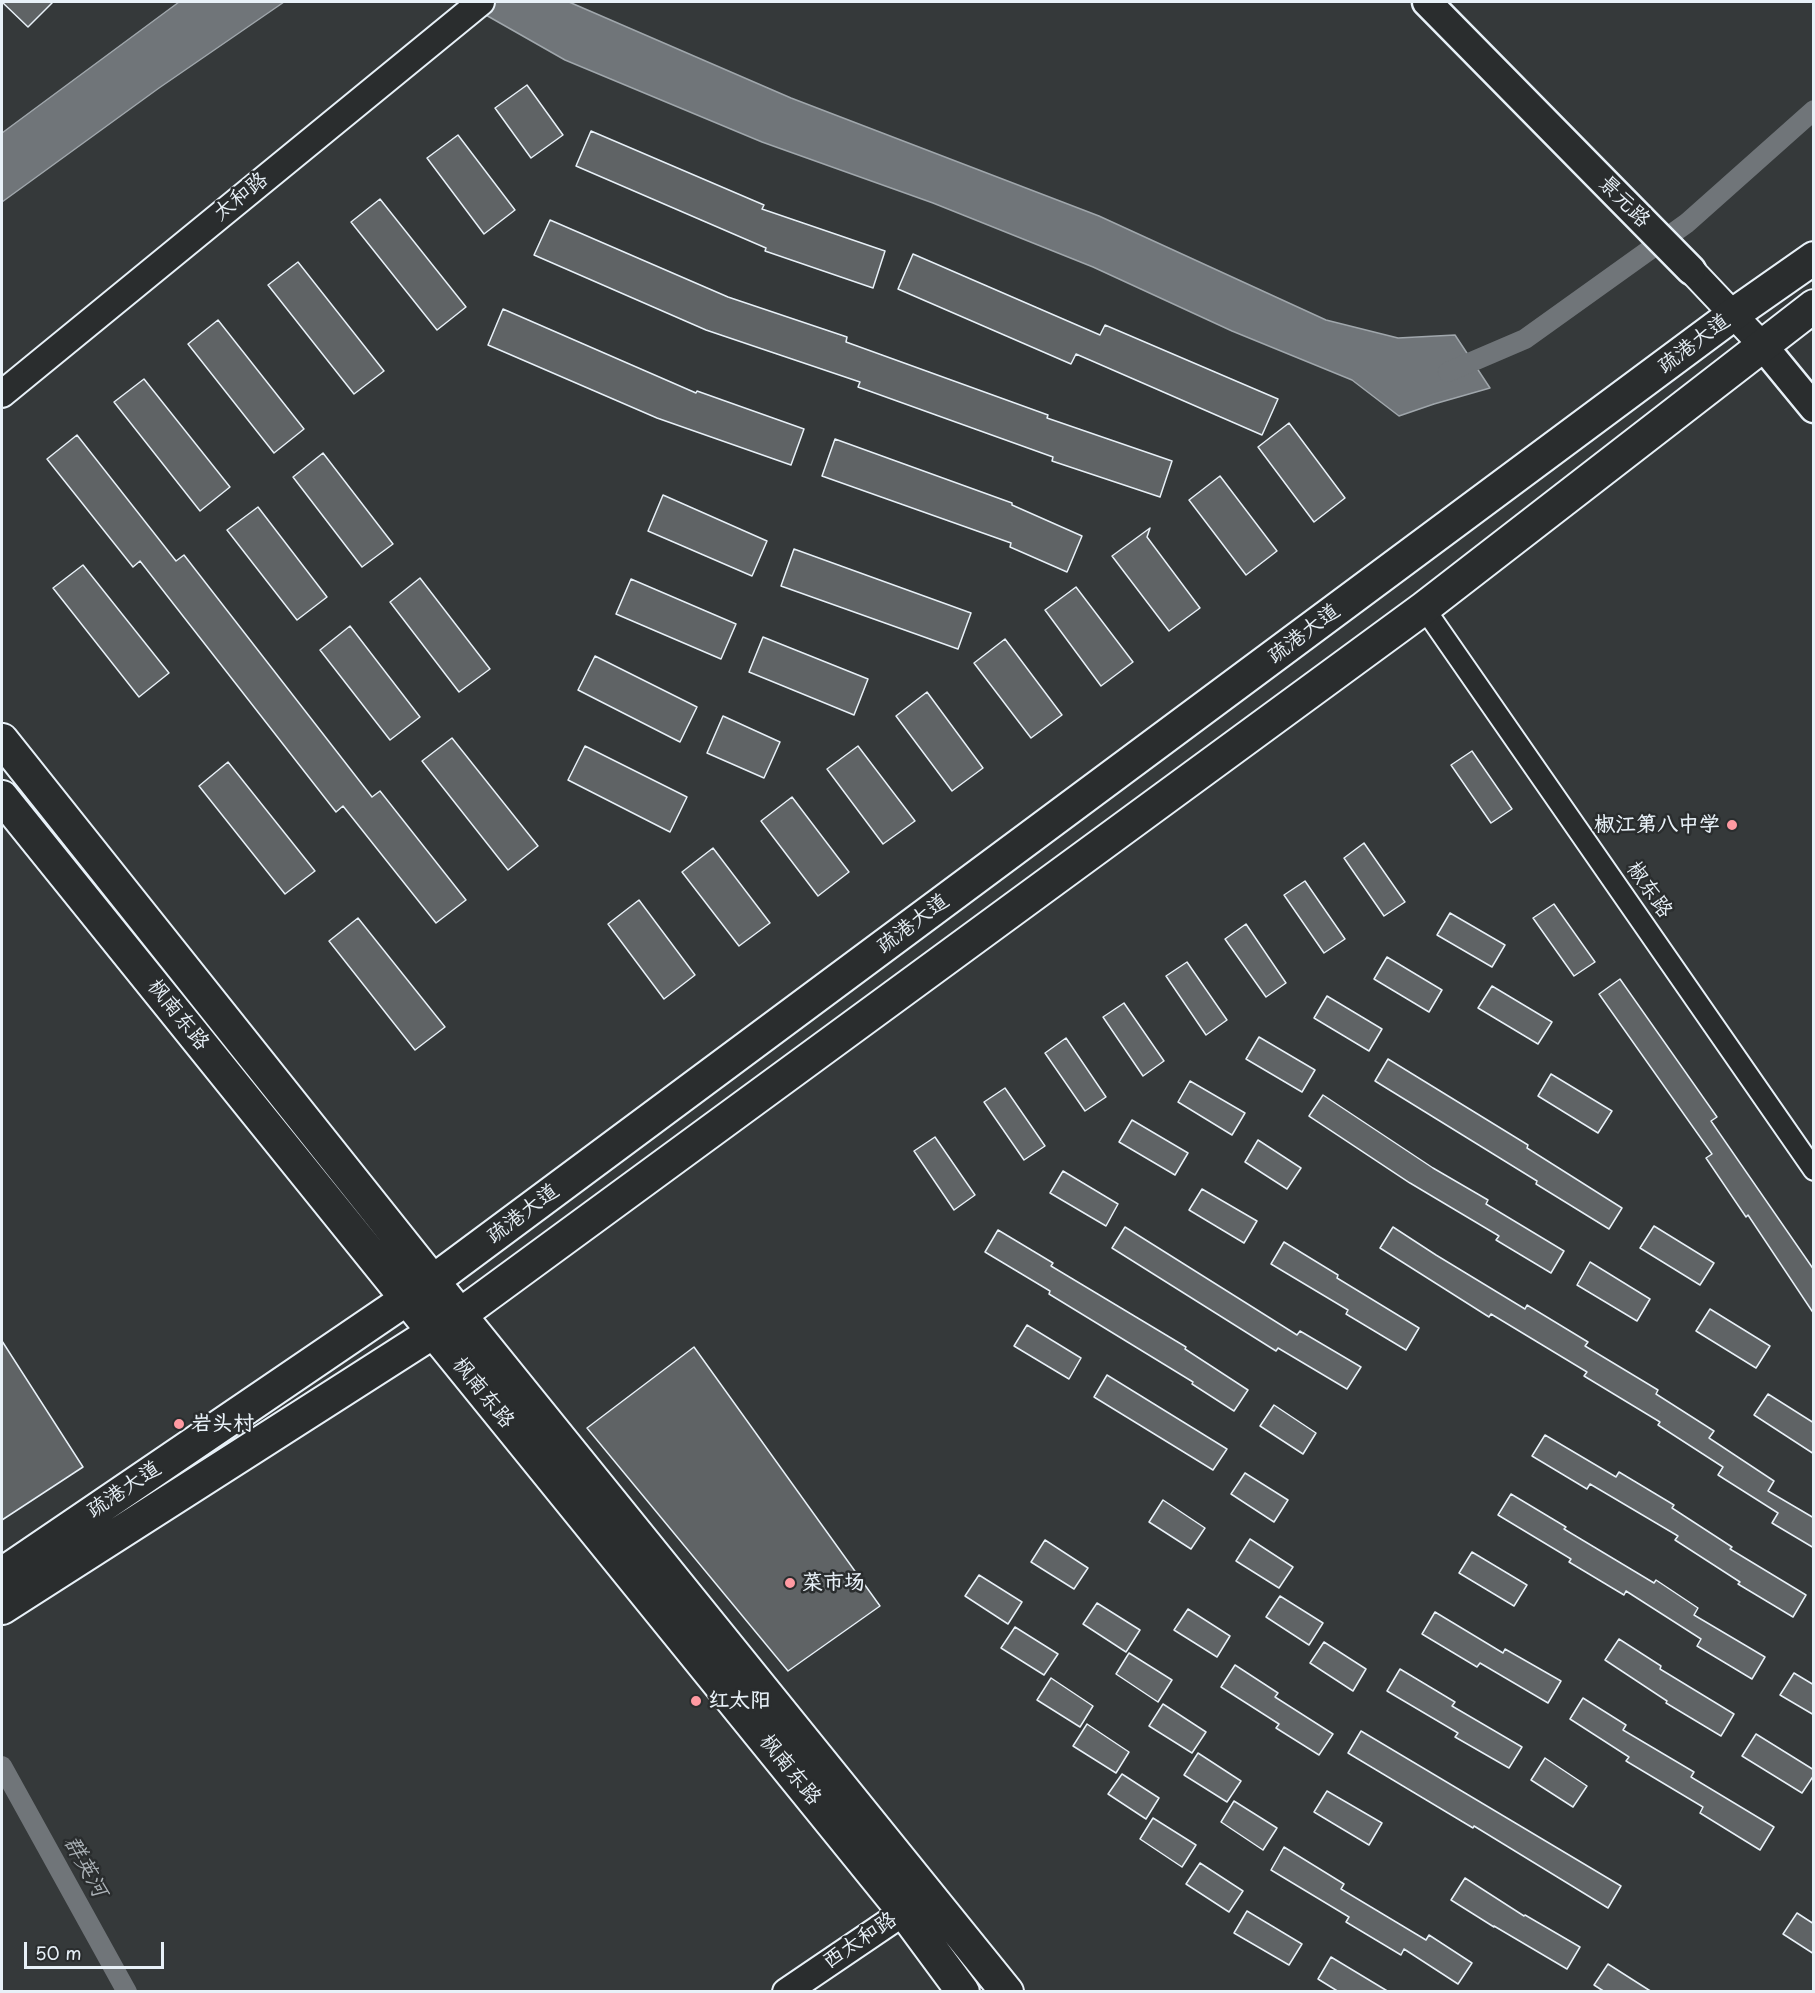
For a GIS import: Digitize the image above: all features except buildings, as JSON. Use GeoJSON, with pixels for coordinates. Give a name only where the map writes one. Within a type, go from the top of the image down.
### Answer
{"type":"FeatureCollection","features":[{"type":"Feature","properties":{"kind":"main road","name":"景元路"},"geometry":{"type":"LineString","coordinates":[[1427,2],[1691,270]]}},
{"type":"Feature","properties":{"kind":"main road","name":"疏港大道"},"geometry":{"type":"LineString","coordinates":[[2,1574],[433,1281],[1734,314],[1814,258]]}},
{"type":"Feature","properties":{"kind":"main road","name":"疏港大道"},"geometry":{"type":"LineString","coordinates":[[2,1608],[460,1315],[1424,608],[1814,306]]}},
{"type":"Feature","properties":{"kind":"main road","name":"景元路"},"geometry":{"type":"LineString","coordinates":[[1763,346],[1814,408]]}},
{"type":"Feature","properties":{"kind":"main road"},"geometry":{"type":"LineString","coordinates":[[2,740],[460,1315],[1007,1992]]}},
{"type":"Feature","properties":{"kind":"main road","name":"枫南东路"},"geometry":{"type":"LineString","coordinates":[[2,797],[904,1912],[963,1992]]}},
{"type":"Feature","properties":{"kind":"street","name":"太和路"},"geometry":{"type":"LineString","coordinates":[[2,394],[481,2]]}},
{"type":"Feature","properties":{"kind":"street","name":"景元路"},"geometry":{"type":"LineString","coordinates":[[1691,270],[1763,346]]}},
{"type":"Feature","properties":{"kind":"street","name":"椒东路"},"geometry":{"type":"LineString","coordinates":[[1424,608],[1814,1170]]}},
{"type":"Feature","properties":{"kind":"street","name":"西太和路"},"geometry":{"type":"LineString","coordinates":[[786,1992],[904,1912]]}},
{"type":"Feature","properties":{"kind":"shaded area"},"geometry":{"type":"Polygon","coordinates":[[[179,2],[284,2],[159,88],[2,202],[2,133],[179,2]]]}},
{"type":"Feature","properties":{"kind":"shaded area"},"geometry":{"type":"Polygon","coordinates":[[[463,2],[569,2],[791,98],[1099,216],[1326,320],[1398,338],[1455,335],[1490,388],[1399,416],[1352,380],[1232,331],[1093,267],[933,203],[762,142],[565,60],[463,2]]]}},
{"type":"Feature","properties":{"kind":"waterway"},"geometry":{"type":"LineString","coordinates":[[1448,372],[1525,339],[1687,223],[1814,110]]}},
{"type":"Feature","properties":{"kind":"waterway","name":"群英河"},"geometry":{"type":"LineString","coordinates":[[2,1766],[127,1992]]}},
{"type":"Feature","properties":{"kind":"place","name":"椒江第八中学"},"geometry":{"type":"Point","coordinates":[1732,825]}},
{"type":"Feature","properties":{"kind":"place","name":"岩头村"},"geometry":{"type":"Point","coordinates":[179,1424]}},
{"type":"Feature","properties":{"kind":"place","name":"菜市场"},"geometry":{"type":"Point","coordinates":[790,1583]}},
{"type":"Feature","properties":{"kind":"place","name":"红太阳"},"geometry":{"type":"Point","coordinates":[696,1701]}}]}
